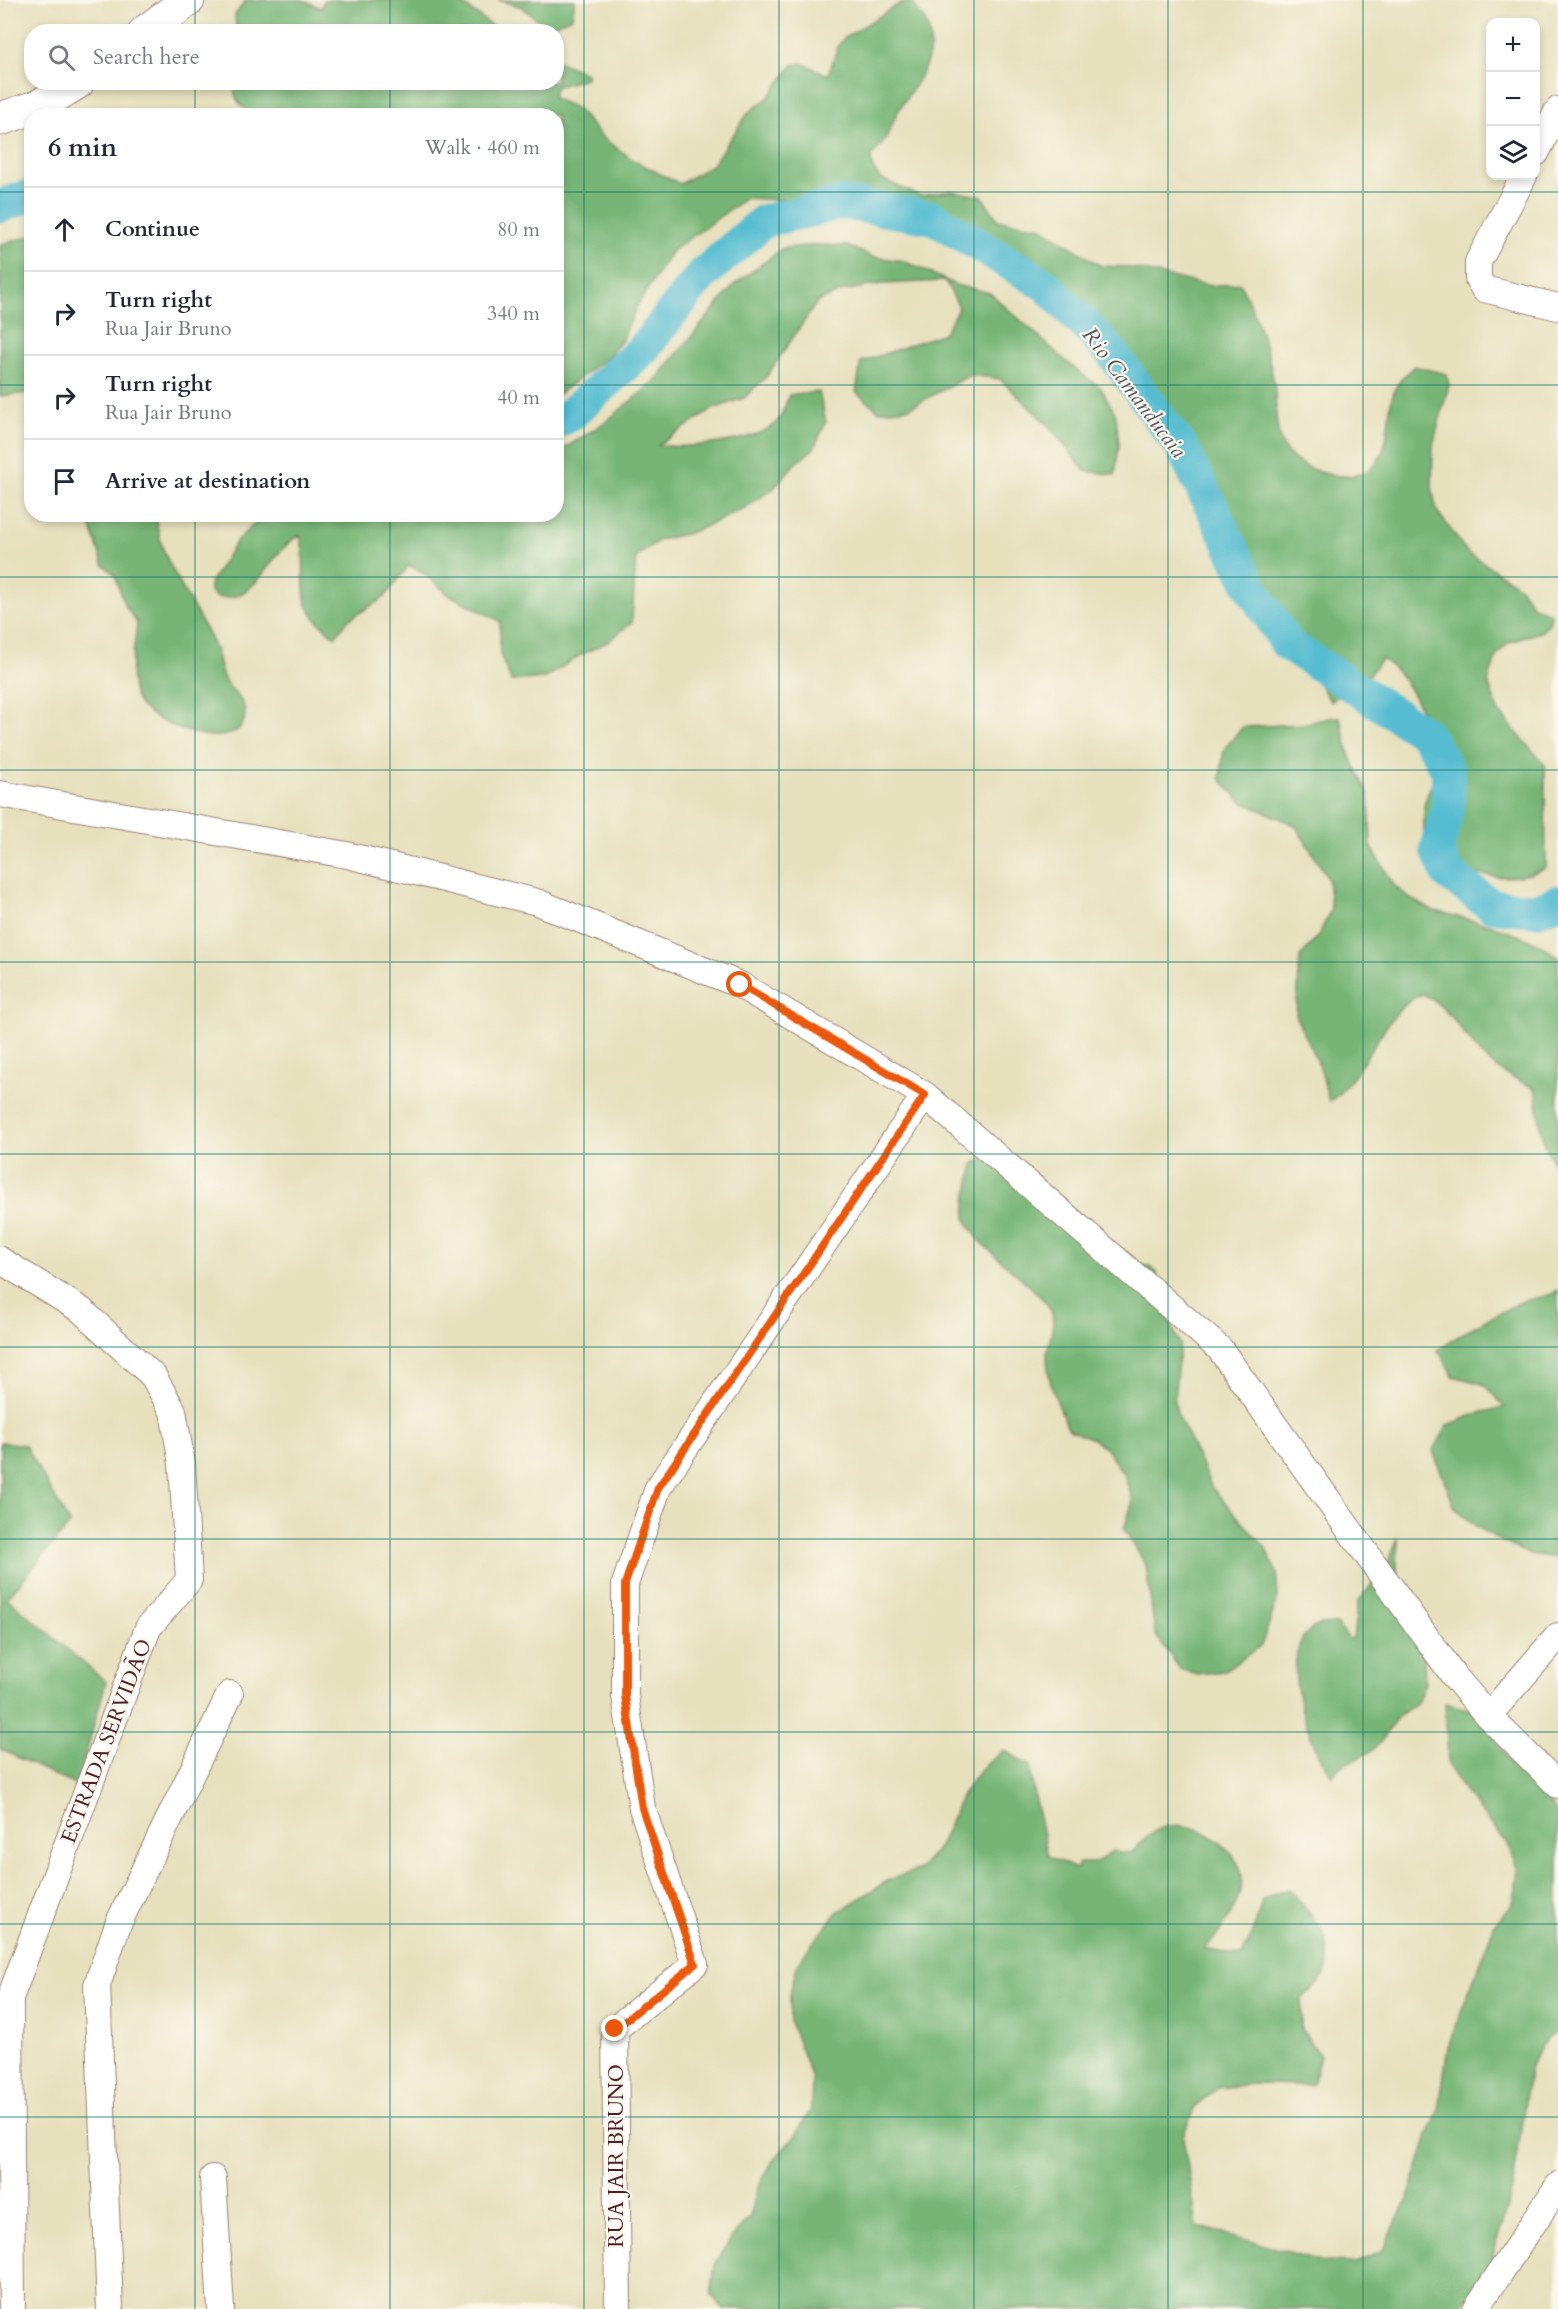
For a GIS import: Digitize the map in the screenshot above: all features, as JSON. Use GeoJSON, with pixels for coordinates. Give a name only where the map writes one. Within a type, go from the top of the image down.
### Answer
{"type":"FeatureCollection","features":[{"type":"Feature","properties":{"kind":"main road"},"geometry":{"type":"LineString","coordinates":[[156,24],[188,0]]}},
{"type":"Feature","properties":{"kind":"main road"},"geometry":{"type":"LineString","coordinates":[[33,108],[65,90]]}},
{"type":"Feature","properties":{"kind":"main road"},"geometry":{"type":"LineString","coordinates":[[0,119],[24,111]]}},
{"type":"Feature","properties":{"kind":"street"},"geometry":{"type":"LineString","coordinates":[[1547,143],[1558,110]]}},
{"type":"Feature","properties":{"kind":"street"},"geometry":{"type":"LineString","coordinates":[[1522,180],[1478,262],[1478,279],[1484,289],[1558,307]]}},
{"type":"Feature","properties":{"kind":"street"},"geometry":{"type":"LineString","coordinates":[[0,794],[346,855],[537,902],[740,985],[925,1095],[1220,1349],[1454,1677],[1488,1716],[1558,1785]]}},
{"type":"Feature","properties":{"kind":"street","name":"RUA JAIR BRUNO"},"geometry":{"type":"LineString","coordinates":[[618,2309],[615,2029],[695,1964],[642,1808],[625,1696],[625,1584],[658,1488],[925,1095]]}},
{"type":"Feature","properties":{"kind":"street","name":"ESTRADA SERVIDÃO"},"geometry":{"type":"LineString","coordinates":[[0,1260],[81,1310],[153,1376],[173,1411],[177,1432],[182,1464],[189,1580],[148,1628],[10,1998],[12,2309]]}},
{"type":"Feature","properties":{"kind":"street"},"geometry":{"type":"LineString","coordinates":[[1488,1716],[1558,1636]]}},
{"type":"Feature","properties":{"kind":"street"},"geometry":{"type":"LineString","coordinates":[[110,2309],[97,1985],[117,1924],[230,1694]]}},
{"type":"Feature","properties":{"kind":"street"},"geometry":{"type":"LineString","coordinates":[[213,2178],[221,2309]]}},
{"type":"Feature","properties":{"kind":"street"},"geometry":{"type":"LineString","coordinates":[[1476,2309],[1558,2186]]}},
{"type":"Feature","properties":{"kind":"green space"},"geometry":{"type":"Polygon","coordinates":[[[246,0],[303,0],[321,8],[324,0],[457,0],[490,24],[236,24],[235,15],[246,0]]]}},
{"type":"Feature","properties":{"kind":"green space"},"geometry":{"type":"Polygon","coordinates":[[[498,0],[575,0],[572,17],[556,24],[542,24],[522,7],[498,0]]]}},
{"type":"Feature","properties":{"kind":"green space"},"geometry":{"type":"Polygon","coordinates":[[[912,2],[928,27],[929,52],[927,62],[917,82],[900,108],[886,138],[871,156],[872,166],[879,178],[920,196],[950,191],[982,196],[998,220],[1041,227],[1101,266],[1126,267],[1211,286],[1240,283],[1265,344],[1274,383],[1277,428],[1281,442],[1295,460],[1319,472],[1346,476],[1368,470],[1382,454],[1391,401],[1400,381],[1414,366],[1447,374],[1449,385],[1433,445],[1432,488],[1437,511],[1467,552],[1520,587],[1532,605],[1551,614],[1550,622],[1542,631],[1508,643],[1497,655],[1488,682],[1498,711],[1545,765],[1546,867],[1521,876],[1478,874],[1464,871],[1441,859],[1424,841],[1424,804],[1442,757],[1425,717],[1409,688],[1400,675],[1381,659],[1366,679],[1330,701],[1316,678],[1277,629],[1238,561],[1222,521],[1160,437],[1115,340],[1063,279],[1021,251],[982,248],[913,223],[819,202],[746,198],[672,251],[638,304],[622,340],[607,358],[564,390],[564,108],[244,108],[238,102],[234,90],[554,90],[553,98],[576,108],[603,138],[635,161],[680,184],[712,165],[749,112],[768,98],[793,65],[802,63],[828,75],[838,46],[844,38],[901,3],[912,2]]]}},
{"type":"Feature","properties":{"kind":"green space"},"geometry":{"type":"Polygon","coordinates":[[[564,64],[587,74],[586,78],[564,84],[564,64]]]}},
{"type":"Feature","properties":{"kind":"green space"},"geometry":{"type":"Polygon","coordinates":[[[24,238],[24,394],[0,396],[0,244],[24,238]]]}},
{"type":"Feature","properties":{"kind":"green space"},"geometry":{"type":"Polygon","coordinates":[[[817,245],[847,246],[873,257],[904,261],[956,285],[990,293],[1075,369],[1101,388],[1116,415],[1119,445],[1115,475],[1085,471],[1048,425],[1000,379],[970,375],[909,408],[879,411],[856,392],[861,362],[944,333],[959,307],[945,281],[881,284],[843,291],[817,302],[767,376],[744,398],[713,409],[658,445],[684,446],[720,443],[755,434],[778,421],[789,395],[819,392],[826,422],[814,448],[792,467],[773,489],[746,507],[716,522],[689,533],[659,540],[636,558],[632,622],[609,641],[579,656],[545,678],[511,681],[500,654],[500,621],[448,594],[426,575],[409,565],[385,597],[348,620],[335,637],[316,619],[307,605],[300,535],[283,548],[246,591],[234,597],[217,598],[210,592],[210,583],[238,539],[257,522],[564,522],[564,449],[604,423],[654,382],[734,285],[783,248],[817,245]]]}},
{"type":"Feature","properties":{"kind":"green space"},"geometry":{"type":"Polygon","coordinates":[[[89,522],[157,522],[167,559],[210,638],[223,678],[244,707],[241,726],[231,734],[215,736],[196,734],[159,720],[145,710],[136,699],[131,671],[137,623],[125,606],[115,575],[103,564],[89,522]]]}},
{"type":"Feature","properties":{"kind":"green space"},"geometry":{"type":"Polygon","coordinates":[[[1340,717],[1349,754],[1369,795],[1371,846],[1394,885],[1409,898],[1431,910],[1491,925],[1538,943],[1558,957],[1558,1175],[1542,1137],[1535,1088],[1492,1065],[1442,1007],[1423,994],[1410,1001],[1398,1012],[1386,1026],[1354,1076],[1329,1102],[1321,1070],[1296,1017],[1300,957],[1319,935],[1331,909],[1328,878],[1295,825],[1242,802],[1220,779],[1224,749],[1243,727],[1303,724],[1340,717]]]}},
{"type":"Feature","properties":{"kind":"green space"},"geometry":{"type":"Polygon","coordinates":[[[997,1154],[1115,1263],[1149,1266],[1157,1272],[1160,1301],[1180,1344],[1174,1399],[1177,1413],[1212,1488],[1265,1547],[1277,1573],[1277,1601],[1261,1646],[1224,1671],[1197,1674],[1180,1669],[1155,1634],[1146,1565],[1124,1529],[1133,1501],[1124,1475],[1106,1449],[1093,1439],[1069,1430],[1054,1394],[1047,1356],[1053,1325],[1052,1313],[1041,1297],[989,1250],[970,1227],[966,1217],[966,1204],[974,1163],[997,1154]]]}},
{"type":"Feature","properties":{"kind":"green space"},"geometry":{"type":"Polygon","coordinates":[[[1558,1290],[1558,1558],[1529,1554],[1477,1527],[1455,1508],[1433,1451],[1448,1425],[1475,1414],[1505,1407],[1483,1384],[1453,1376],[1438,1350],[1467,1330],[1508,1308],[1558,1290]]]}},
{"type":"Feature","properties":{"kind":"green space"},"geometry":{"type":"Polygon","coordinates":[[[0,1442],[25,1445],[70,1524],[7,1598],[106,1682],[77,1786],[0,1749],[0,1442]]]}},
{"type":"Feature","properties":{"kind":"green space"},"geometry":{"type":"Polygon","coordinates":[[[1398,1538],[1396,1605],[1424,1657],[1425,1683],[1416,1705],[1400,1715],[1375,1748],[1347,1763],[1332,1776],[1305,1722],[1296,1675],[1297,1654],[1304,1637],[1319,1625],[1336,1624],[1349,1639],[1353,1638],[1358,1601],[1385,1569],[1398,1538]]]}},
{"type":"Feature","properties":{"kind":"green space"},"geometry":{"type":"Polygon","coordinates":[[[1445,1703],[1475,1711],[1493,1734],[1508,1761],[1530,1780],[1558,1814],[1558,2032],[1546,2039],[1530,2066],[1513,2185],[1486,2279],[1457,2309],[724,2309],[711,2295],[715,2265],[731,2239],[750,2217],[758,2187],[773,2161],[796,2135],[811,2109],[812,2078],[790,2022],[790,1992],[798,1962],[836,1913],[889,1880],[920,1869],[939,1847],[962,1795],[981,1769],[1004,1750],[1030,1766],[1034,1796],[1048,1856],[1074,1868],[1077,1868],[1079,1863],[1096,1863],[1112,1851],[1131,1853],[1152,1833],[1166,1827],[1179,1826],[1204,1832],[1226,1848],[1240,1868],[1241,1889],[1225,1924],[1204,1949],[1242,1956],[1254,1930],[1262,1900],[1288,1889],[1313,1917],[1325,1938],[1328,1962],[1323,1978],[1302,1999],[1301,2029],[1320,2055],[1312,2085],[1252,2084],[1218,2088],[1195,2106],[1183,2136],[1197,2226],[1324,2262],[1355,2263],[1381,2252],[1408,2199],[1428,2135],[1439,2109],[1448,2046],[1494,1926],[1513,1903],[1518,1870],[1507,1843],[1466,1794],[1448,1764],[1445,1703]]]}},
{"type":"Feature","properties":{"kind":"waterway","name":"Rio Camanducaia"},"geometry":{"type":"LineString","coordinates":[[0,206],[24,198]]}},
{"type":"Feature","properties":{"kind":"waterway","name":"Rio Camanducaia"},"geometry":{"type":"LineString","coordinates":[[564,418],[642,350],[702,275],[764,221],[843,203],[934,218],[1047,286],[1111,352],[1182,448],[1252,589],[1287,644],[1426,734],[1448,771],[1448,808],[1437,850],[1448,874],[1492,906],[1537,910],[1558,902]]}},
{"type":"Feature","properties":{"kind":"route"},"geometry":{"type":"LineString","coordinates":[[615,2029],[695,1964],[642,1808],[625,1696],[625,1584],[658,1488],[925,1095],[740,985]]}}]}
